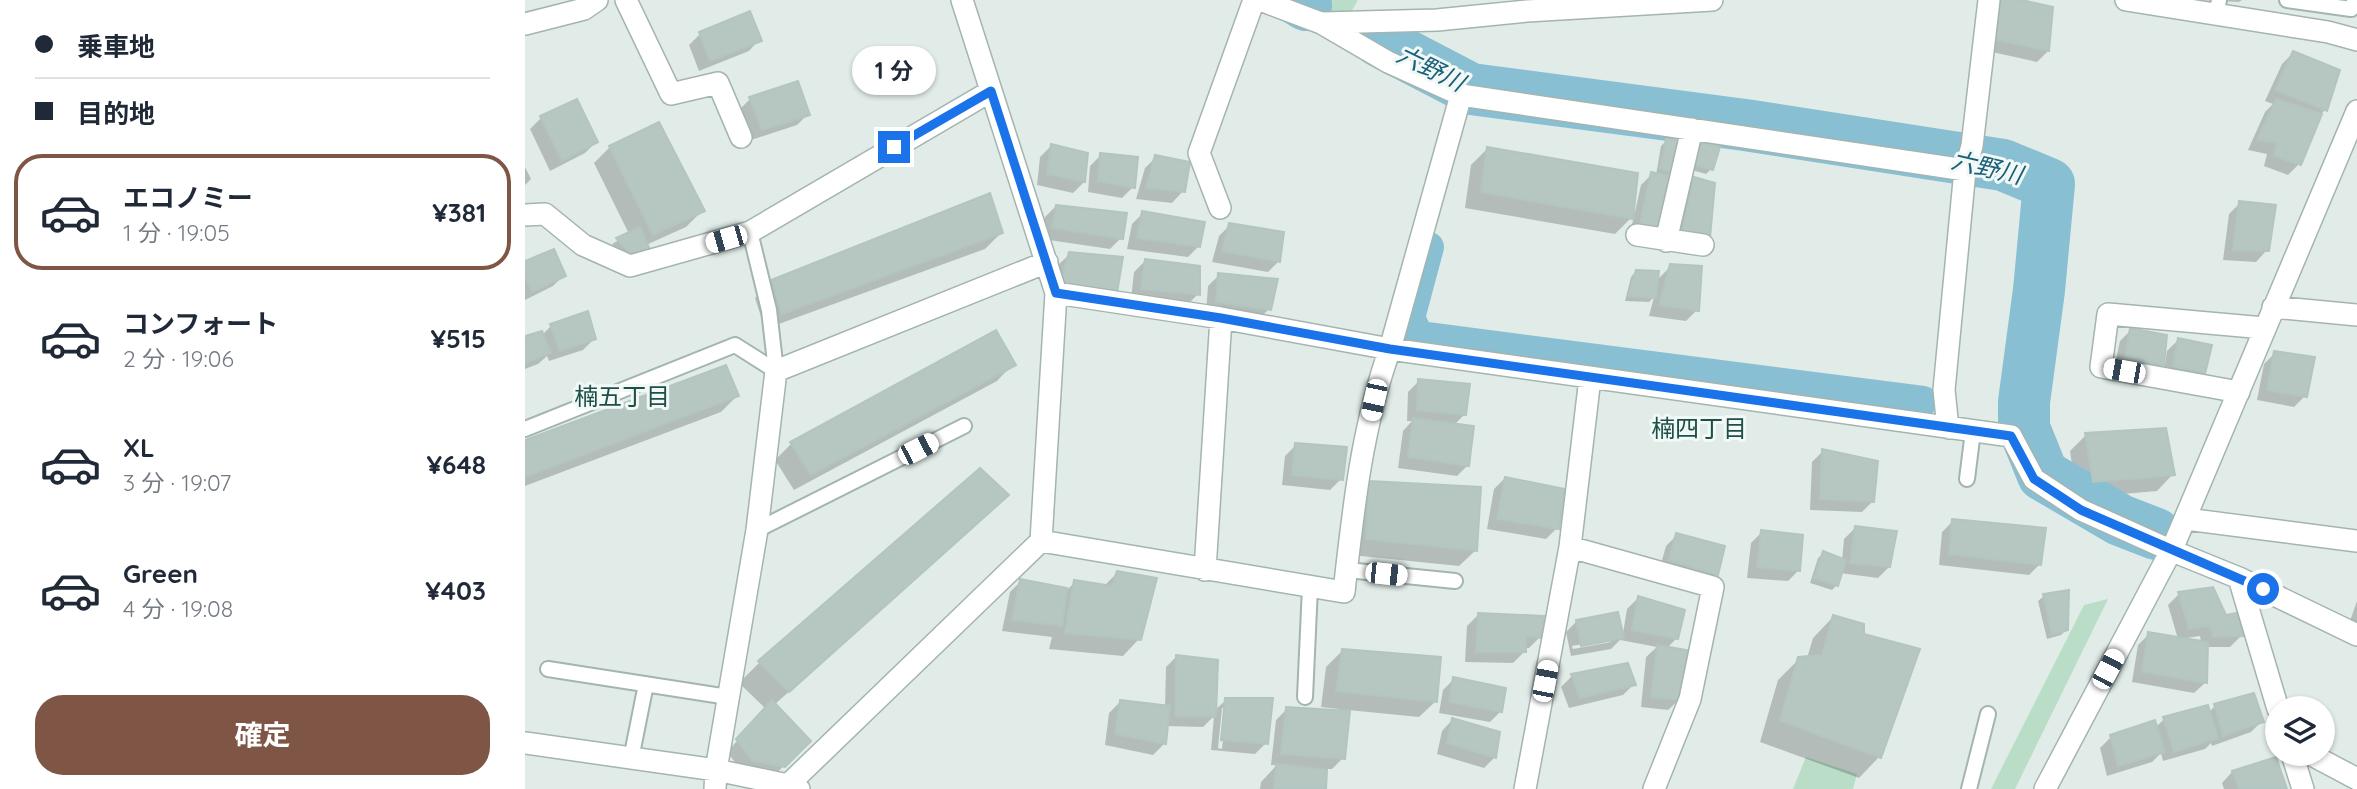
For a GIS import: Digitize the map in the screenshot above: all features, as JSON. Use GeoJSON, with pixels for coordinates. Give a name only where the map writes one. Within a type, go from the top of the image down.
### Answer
{"type":"FeatureCollection","features":[{"type":"Feature","properties":{"kind":"street"},"geometry":{"type":"LineString","coordinates":[[532,19],[584,9],[597,0]]}},
{"type":"Feature","properties":{"kind":"street"},"geometry":{"type":"LineString","coordinates":[[627,0],[671,94],[718,83],[741,137]]}},
{"type":"Feature","properties":{"kind":"street"},"geometry":{"type":"LineString","coordinates":[[525,743],[631,759],[715,780],[793,787],[1041,541],[1056,293],[962,0]]}},
{"type":"Feature","properties":{"kind":"street"},"geometry":{"type":"LineString","coordinates":[[1220,208],[1199,153],[1255,0]]}},
{"type":"Feature","properties":{"kind":"street"},"geometry":{"type":"LineString","coordinates":[[1260,0],[1321,23],[1388,62],[1461,96],[1966,168]]}},
{"type":"Feature","properties":{"kind":"street"},"geometry":{"type":"LineString","coordinates":[[1321,23],[1437,20],[1527,11],[1712,0]]}},
{"type":"Feature","properties":{"kind":"street"},"geometry":{"type":"LineString","coordinates":[[1948,428],[1944,390],[1966,168],[1972,146],[1989,0]]}},
{"type":"Feature","properties":{"kind":"street"},"geometry":{"type":"LineString","coordinates":[[2126,0],[2217,7],[2357,40]]}},
{"type":"Feature","properties":{"kind":"street"},"geometry":{"type":"LineString","coordinates":[[525,215],[545,214],[583,245],[630,266],[750,232],[991,91]]}},
{"type":"Feature","properties":{"kind":"street"},"geometry":{"type":"LineString","coordinates":[[1041,541],[1344,592],[1366,439],[1378,381],[1390,349],[1461,96]]}},
{"type":"Feature","properties":{"kind":"street"},"geometry":{"type":"LineString","coordinates":[[2045,789],[2177,537],[2357,111]]}},
{"type":"Feature","properties":{"kind":"street"},"geometry":{"type":"LineString","coordinates":[[1666,242],[1692,129]]}},
{"type":"Feature","properties":{"kind":"street"},"geometry":{"type":"LineString","coordinates":[[1637,235],[1666,242],[1703,245]]}},
{"type":"Feature","properties":{"kind":"street"},"geometry":{"type":"LineString","coordinates":[[715,780],[757,530],[776,371],[1047,262]]}},
{"type":"Feature","properties":{"kind":"street"},"geometry":{"type":"LineString","coordinates":[[1056,293],[1221,318],[1390,349],[2011,436],[2034,479],[2081,510],[2177,537],[2357,541]]}},
{"type":"Feature","properties":{"kind":"street"},"geometry":{"type":"LineString","coordinates":[[2273,307],[2357,315]]}},
{"type":"Feature","properties":{"kind":"street"},"geometry":{"type":"LineString","coordinates":[[2239,392],[2101,367],[2108,314],[2264,328]]}},
{"type":"Feature","properties":{"kind":"street"},"geometry":{"type":"LineString","coordinates":[[1205,570],[1221,318]]}},
{"type":"Feature","properties":{"kind":"street"},"geometry":{"type":"LineString","coordinates":[[1525,789],[1570,547],[1590,377]]}},
{"type":"Feature","properties":{"kind":"street"},"geometry":{"type":"LineString","coordinates":[[2177,537],[2239,578],[2357,635]]}},
{"type":"Feature","properties":{"kind":"street"},"geometry":{"type":"LineString","coordinates":[[1570,547],[1713,587],[1690,699],[1654,789]]}},
{"type":"Feature","properties":{"kind":"street"},"geometry":{"type":"LineString","coordinates":[[2239,578],[2274,696]]}},
{"type":"Feature","properties":{"kind":"street"},"geometry":{"type":"LineString","coordinates":[[2296,766],[2303,789]]}},
{"type":"Feature","properties":{"kind":"street"},"geometry":{"type":"LineString","coordinates":[[2333,766],[2357,779]]}},
{"type":"Feature","properties":{"kind":"lane"},"geometry":{"type":"LineString","coordinates":[[2287,0],[2351,9],[2355,0]]}},
{"type":"Feature","properties":{"kind":"lane"},"geometry":{"type":"LineString","coordinates":[[750,232],[769,310],[776,371]]}},
{"type":"Feature","properties":{"kind":"lane"},"geometry":{"type":"LineString","coordinates":[[525,429],[735,345],[776,371]]}},
{"type":"Feature","properties":{"kind":"lane"},"geometry":{"type":"LineString","coordinates":[[757,530],[964,426]]}},
{"type":"Feature","properties":{"kind":"lane"},"geometry":{"type":"LineString","coordinates":[[1967,478],[1973,431]]}},
{"type":"Feature","properties":{"kind":"lane"},"geometry":{"type":"LineString","coordinates":[[1347,570],[1455,581]]}},
{"type":"Feature","properties":{"kind":"lane"},"geometry":{"type":"LineString","coordinates":[[1305,697],[1310,587]]}},
{"type":"Feature","properties":{"kind":"lane"},"geometry":{"type":"LineString","coordinates":[[548,668],[728,697]]}},
{"type":"Feature","properties":{"kind":"lane"},"geometry":{"type":"LineString","coordinates":[[631,759],[646,684]]}},
{"type":"Feature","properties":{"kind":"lane"},"geometry":{"type":"LineString","coordinates":[[1969,789],[1988,714]]}},
{"type":"Feature","properties":{"kind":"green space"},"geometry":{"type":"Polygon","coordinates":[[[1300,0],[1358,0],[1345,23],[1300,0]]]}},
{"type":"Feature","properties":{"kind":"green space"},"geometry":{"type":"Polygon","coordinates":[[[2108,599],[2015,789],[1991,789],[2084,605],[2108,599]]]}},
{"type":"Feature","properties":{"kind":"green space"},"geometry":{"type":"Polygon","coordinates":[[[1806,757],[1857,774],[1853,789],[1793,789],[1806,757]]]}},
{"type":"Feature","properties":{"kind":"building"},"geometry":{"type":"Polygon","coordinates":[[[1998,0],[2022,0],[2053,7],[2049,51],[1993,39],[1998,0]]]}},
{"type":"Feature","properties":{"kind":"building"},"geometry":{"type":"Polygon","coordinates":[[[750,11],[762,41],[710,61],[699,32],[750,11]]]}},
{"type":"Feature","properties":{"kind":"building"},"geometry":{"type":"Polygon","coordinates":[[[2293,51],[2340,70],[2327,111],[2275,90],[2293,51]]]}},
{"type":"Feature","properties":{"kind":"building"},"geometry":{"type":"Polygon","coordinates":[[[798,81],[810,115],[762,130],[749,97],[798,81]]]}},
{"type":"Feature","properties":{"kind":"building"},"geometry":{"type":"Polygon","coordinates":[[[577,99],[598,142],[562,161],[540,116],[577,99]]]}},
{"type":"Feature","properties":{"kind":"building"},"geometry":{"type":"Polygon","coordinates":[[[2276,99],[2322,114],[2301,165],[2274,156],[2277,143],[2257,140],[2276,99]]]}},
{"type":"Feature","properties":{"kind":"building"},"geometry":{"type":"Polygon","coordinates":[[[659,122],[705,211],[653,235],[609,146],[659,122]]]}},
{"type":"Feature","properties":{"kind":"building"},"geometry":{"type":"Polygon","coordinates":[[[1666,139],[1684,140],[1676,173],[1660,169],[1666,139]]]}},
{"type":"Feature","properties":{"kind":"building"},"geometry":{"type":"Polygon","coordinates":[[[1698,141],[1720,147],[1713,170],[1692,164],[1698,141]]]}},
{"type":"Feature","properties":{"kind":"building"},"geometry":{"type":"Polygon","coordinates":[[[1051,144],[1088,153],[1085,182],[1047,174],[1051,144]]]}},
{"type":"Feature","properties":{"kind":"building"},"geometry":{"type":"Polygon","coordinates":[[[1487,147],[1638,173],[1633,219],[1481,192],[1487,147]]]}},
{"type":"Feature","properties":{"kind":"building"},"geometry":{"type":"Polygon","coordinates":[[[1100,153],[1138,157],[1135,188],[1098,181],[1100,153]]]}},
{"type":"Feature","properties":{"kind":"building"},"geometry":{"type":"Polygon","coordinates":[[[1155,155],[1190,162],[1185,192],[1146,188],[1155,155]]]}},
{"type":"Feature","properties":{"kind":"building"},"geometry":{"type":"Polygon","coordinates":[[[1651,172],[1671,176],[1660,231],[1640,224],[1651,172]]]}},
{"type":"Feature","properties":{"kind":"building"},"geometry":{"type":"Polygon","coordinates":[[[1694,177],[1715,183],[1710,238],[1682,233],[1694,177]]]}},
{"type":"Feature","properties":{"kind":"building"},"geometry":{"type":"Polygon","coordinates":[[[990,193],[1003,233],[782,314],[771,280],[990,193]]]}},
{"type":"Feature","properties":{"kind":"building"},"geometry":{"type":"Polygon","coordinates":[[[2239,201],[2276,205],[2269,251],[2233,250],[2239,201]]]}},
{"type":"Feature","properties":{"kind":"building"},"geometry":{"type":"Polygon","coordinates":[[[1056,205],[1127,213],[1123,239],[1052,228],[1056,205]]]}},
{"type":"Feature","properties":{"kind":"building"},"geometry":{"type":"Polygon","coordinates":[[[1142,211],[1205,222],[1200,247],[1137,238],[1142,211]]]}},
{"type":"Feature","properties":{"kind":"building"},"geometry":{"type":"Polygon","coordinates":[[[1229,223],[1284,232],[1280,262],[1222,251],[1229,223]]]}},
{"type":"Feature","properties":{"kind":"building"},"geometry":{"type":"Polygon","coordinates":[[[640,227],[650,250],[634,257],[616,238],[640,227]]]}},
{"type":"Feature","properties":{"kind":"building"},"geometry":{"type":"Polygon","coordinates":[[[554,249],[566,276],[532,292],[525,275],[525,261],[554,249]]]}},
{"type":"Feature","properties":{"kind":"building"},"geometry":{"type":"Polygon","coordinates":[[[1069,252],[1123,257],[1117,293],[1060,285],[1069,252]]]}},
{"type":"Feature","properties":{"kind":"building"},"geometry":{"type":"Polygon","coordinates":[[[1145,259],[1200,266],[1200,295],[1141,289],[1145,259]]]}},
{"type":"Feature","properties":{"kind":"building"},"geometry":{"type":"Polygon","coordinates":[[[1670,264],[1702,266],[1699,311],[1659,305],[1670,264]]]}},
{"type":"Feature","properties":{"kind":"building"},"geometry":{"type":"Polygon","coordinates":[[[1636,270],[1659,271],[1656,298],[1628,296],[1636,270]]]}},
{"type":"Feature","properties":{"kind":"building"},"geometry":{"type":"Polygon","coordinates":[[[1218,273],[1278,279],[1271,310],[1216,302],[1218,273]]]}},
{"type":"Feature","properties":{"kind":"building"},"geometry":{"type":"Polygon","coordinates":[[[588,311],[596,339],[560,351],[550,324],[588,311]]]}},
{"type":"Feature","properties":{"kind":"building"},"geometry":{"type":"Polygon","coordinates":[[[2130,328],[2167,335],[2164,365],[2125,358],[2130,328]]]}},
{"type":"Feature","properties":{"kind":"building"},"geometry":{"type":"Polygon","coordinates":[[[996,330],[1016,365],[811,475],[790,442],[996,330]]]}},
{"type":"Feature","properties":{"kind":"building"},"geometry":{"type":"Polygon","coordinates":[[[542,331],[551,353],[525,363],[525,336],[542,331]]]}},
{"type":"Feature","properties":{"kind":"building"},"geometry":{"type":"Polygon","coordinates":[[[2178,338],[2212,345],[2205,374],[2173,366],[2178,338]]]}},
{"type":"Feature","properties":{"kind":"building"},"geometry":{"type":"Polygon","coordinates":[[[2274,351],[2315,357],[2307,397],[2267,390],[2274,351]]]}},
{"type":"Feature","properties":{"kind":"building"},"geometry":{"type":"Polygon","coordinates":[[[726,365],[739,396],[525,477],[525,440],[726,365]]]}},
{"type":"Feature","properties":{"kind":"building"},"geometry":{"type":"Polygon","coordinates":[[[1418,379],[1470,384],[1466,415],[1417,410],[1418,379]]]}},
{"type":"Feature","properties":{"kind":"building"},"geometry":{"type":"Polygon","coordinates":[[[1413,418],[1474,426],[1469,466],[1408,457],[1413,418]]]}},
{"type":"Feature","properties":{"kind":"building"},"geometry":{"type":"Polygon","coordinates":[[[2166,428],[2175,475],[2093,482],[2085,433],[2166,428]]]}},
{"type":"Feature","properties":{"kind":"building"},"geometry":{"type":"Polygon","coordinates":[[[1295,443],[1347,447],[1343,480],[1292,475],[1295,443]]]}},
{"type":"Feature","properties":{"kind":"building"},"geometry":{"type":"Polygon","coordinates":[[[1822,449],[1878,461],[1874,502],[1820,499],[1822,449]]]}},
{"type":"Feature","properties":{"kind":"building"},"geometry":{"type":"Polygon","coordinates":[[[980,468],[1009,495],[789,692],[758,661],[980,468]]]}},
{"type":"Feature","properties":{"kind":"building"},"geometry":{"type":"Polygon","coordinates":[[[1505,477],[1565,489],[1559,529],[1497,519],[1505,477]]]}},
{"type":"Feature","properties":{"kind":"building"},"geometry":{"type":"Polygon","coordinates":[[[1369,481],[1481,487],[1477,551],[1366,539],[1369,481]]]}},
{"type":"Feature","properties":{"kind":"building"},"geometry":{"type":"Polygon","coordinates":[[[1952,519],[2046,528],[2041,565],[1949,554],[1952,519]]]}},
{"type":"Feature","properties":{"kind":"building"},"geometry":{"type":"Polygon","coordinates":[[[1855,526],[1897,531],[1890,567],[1850,563],[1855,526]]]}},
{"type":"Feature","properties":{"kind":"building"},"geometry":{"type":"Polygon","coordinates":[[[1761,530],[1803,535],[1800,571],[1757,567],[1761,530]]]}},
{"type":"Feature","properties":{"kind":"building"},"geometry":{"type":"Polygon","coordinates":[[[1676,533],[1725,546],[1718,575],[1669,560],[1676,533]]]}},
{"type":"Feature","properties":{"kind":"building"},"geometry":{"type":"Polygon","coordinates":[[[1823,551],[1846,560],[1838,586],[1814,578],[1823,551]]]}},
{"type":"Feature","properties":{"kind":"building"},"geometry":{"type":"Polygon","coordinates":[[[1117,571],[1157,578],[1141,640],[1065,633],[1074,580],[1112,586],[1117,571]]]}},
{"type":"Feature","properties":{"kind":"building"},"geometry":{"type":"Polygon","coordinates":[[[1020,579],[1067,588],[1062,626],[1012,620],[1020,579]]]}},
{"type":"Feature","properties":{"kind":"building"},"geometry":{"type":"Polygon","coordinates":[[[2213,587],[2226,615],[2237,613],[2243,636],[2213,637],[2210,626],[2189,629],[2178,592],[2213,587]]]}},
{"type":"Feature","properties":{"kind":"building"},"geometry":{"type":"Polygon","coordinates":[[[2069,590],[2068,630],[2052,635],[2043,594],[2069,590]]]}},
{"type":"Feature","properties":{"kind":"building"},"geometry":{"type":"Polygon","coordinates":[[[1638,596],[1685,610],[1678,639],[1632,630],[1638,596]]]}},
{"type":"Feature","properties":{"kind":"building"},"geometry":{"type":"Polygon","coordinates":[[[1618,612],[1624,638],[1581,646],[1576,620],[1618,612]]]}},
{"type":"Feature","properties":{"kind":"building"},"geometry":{"type":"Polygon","coordinates":[[[1478,613],[1544,616],[1541,638],[1526,636],[1526,652],[1476,652],[1478,613]]]}},
{"type":"Feature","properties":{"kind":"building"},"geometry":{"type":"Polygon","coordinates":[[[1833,615],[1864,624],[1864,634],[1920,649],[1881,758],[1780,721],[1798,657],[1822,655],[1833,615]]]}},
{"type":"Feature","properties":{"kind":"building"},"geometry":{"type":"Polygon","coordinates":[[[2148,632],[2208,642],[2207,683],[2142,672],[2148,632]]]}},
{"type":"Feature","properties":{"kind":"building"},"geometry":{"type":"Polygon","coordinates":[[[1657,645],[1687,650],[1681,700],[1651,697],[1657,645]]]}},
{"type":"Feature","properties":{"kind":"building"},"geometry":{"type":"Polygon","coordinates":[[[1342,649],[1441,657],[1437,702],[1336,691],[1342,649]]]}},
{"type":"Feature","properties":{"kind":"building"},"geometry":{"type":"Polygon","coordinates":[[[1176,655],[1218,660],[1216,717],[1175,716],[1176,655]]]}},
{"type":"Feature","properties":{"kind":"building"},"geometry":{"type":"Polygon","coordinates":[[[1628,663],[1636,685],[1580,698],[1571,674],[1628,663]]]}},
{"type":"Feature","properties":{"kind":"building"},"geometry":{"type":"Polygon","coordinates":[[[1453,677],[1506,688],[1502,712],[1449,702],[1453,677]]]}},
{"type":"Feature","properties":{"kind":"building"},"geometry":{"type":"Polygon","coordinates":[[[2254,693],[2264,722],[2223,736],[2214,704],[2254,693]]]}},
{"type":"Feature","properties":{"kind":"building"},"geometry":{"type":"Polygon","coordinates":[[[1225,698],[1273,698],[1268,744],[1221,740],[1225,698]]]}},
{"type":"Feature","properties":{"kind":"building"},"geometry":{"type":"Polygon","coordinates":[[[772,700],[811,741],[785,767],[753,761],[736,739],[772,700]]]}},
{"type":"Feature","properties":{"kind":"building"},"geometry":{"type":"Polygon","coordinates":[[[1120,700],[1170,706],[1166,744],[1115,734],[1120,700]]]}},
{"type":"Feature","properties":{"kind":"building"},"geometry":{"type":"Polygon","coordinates":[[[2208,705],[2218,738],[2174,752],[2163,717],[2208,705]]]}},
{"type":"Feature","properties":{"kind":"building"},"geometry":{"type":"Polygon","coordinates":[[[1286,707],[1350,711],[1345,759],[1281,754],[1286,707]]]}},
{"type":"Feature","properties":{"kind":"building"},"geometry":{"type":"Polygon","coordinates":[[[1452,718],[1500,732],[1496,758],[1447,743],[1452,718]]]}},
{"type":"Feature","properties":{"kind":"building"},"geometry":{"type":"Polygon","coordinates":[[[2155,720],[2165,752],[2118,766],[2110,735],[2155,720]]]}},
{"type":"Feature","properties":{"kind":"building"},"geometry":{"type":"Polygon","coordinates":[[[2265,760],[2265,766],[2279,766],[2287,789],[2239,789],[2232,771],[2265,760]]]}},
{"type":"Feature","properties":{"kind":"building"},"geometry":{"type":"Polygon","coordinates":[[[1276,764],[1327,770],[1326,789],[1274,789],[1276,764]]]}},
{"type":"Feature","properties":{"kind":"waterway","name":"六野川"},"geometry":{"type":"LineString","coordinates":[[1298,0],[1306,5]]}},
{"type":"Feature","properties":{"kind":"waterway","name":"六野川"},"geometry":{"type":"LineString","coordinates":[[1379,41],[1471,89],[1745,125],[2003,165],[2049,184],[2039,290],[2024,402],[2024,428],[2043,475],[2120,520],[2156,534]]}},
{"type":"Feature","properties":{"kind":"waterway"},"geometry":{"type":"LineString","coordinates":[[1429,247],[1410,318],[1419,336],[1923,401]]}},
{"type":"Feature","properties":{"kind":"district","name":"楠五丁目"},"geometry":{"type":"Point","coordinates":[622,396]}},
{"type":"Feature","properties":{"kind":"district","name":"楠四丁目"},"geometry":{"type":"Point","coordinates":[1699,428]}},
{"type":"Feature","properties":{"kind":"route"},"geometry":{"type":"LineString","coordinates":[[894,147],[991,91],[1056,293],[1221,318],[1390,349],[2011,436],[2034,479],[2081,510],[2263,589]]}}]}
